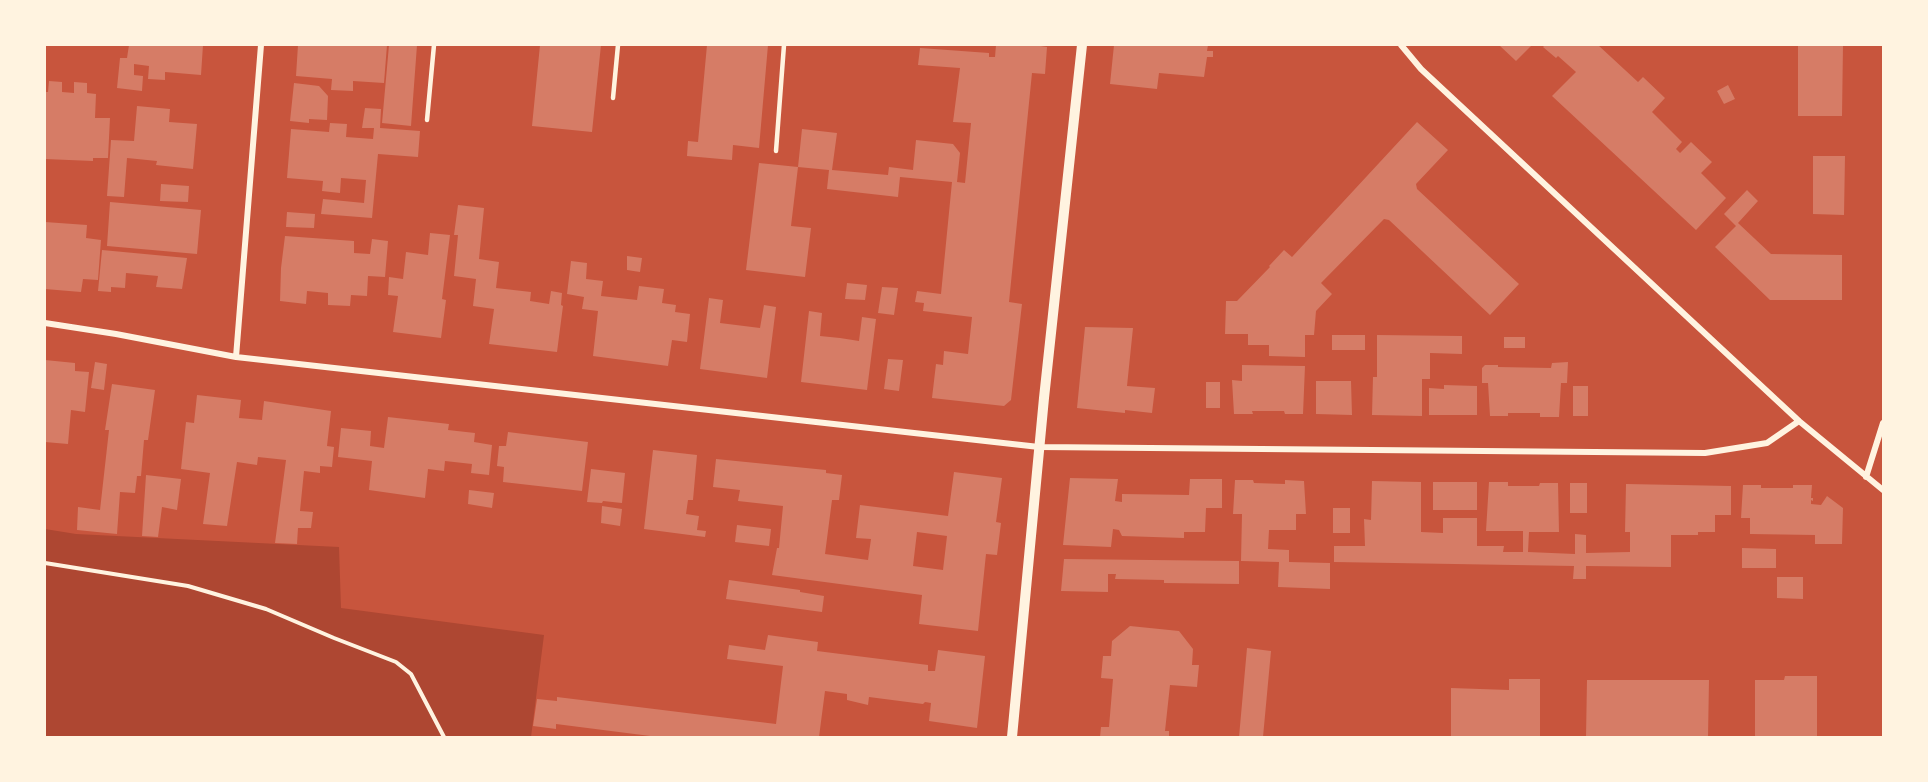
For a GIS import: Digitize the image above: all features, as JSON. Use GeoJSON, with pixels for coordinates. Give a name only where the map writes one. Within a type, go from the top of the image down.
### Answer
{"type":"FeatureCollection","features":[{"type":"Feature","properties":{"kind":"street"},"geometry":{"type":"LineString","coordinates":[[236,357],[261,45]]}},
{"type":"Feature","properties":{"kind":"street"},"geometry":{"type":"LineString","coordinates":[[1012,737],[1039,447],[1082,45]]}},
{"type":"Feature","properties":{"kind":"street"},"geometry":{"type":"LineString","coordinates":[[1401,45],[1421,69],[1799,421],[1883,490]]}},
{"type":"Feature","properties":{"kind":"street"},"geometry":{"type":"LineString","coordinates":[[45,323],[236,357],[1039,447],[1705,453],[1767,443],[1799,421]]}},
{"type":"Feature","properties":{"kind":"street"},"geometry":{"type":"LineString","coordinates":[[1866,477],[1883,423]]}},
{"type":"Feature","properties":{"kind":"lane"},"geometry":{"type":"LineString","coordinates":[[427,120],[434,45]]}},
{"type":"Feature","properties":{"kind":"lane"},"geometry":{"type":"LineString","coordinates":[[613,98],[618,45]]}},
{"type":"Feature","properties":{"kind":"lane"},"geometry":{"type":"LineString","coordinates":[[776,152],[784,45]]}},
{"type":"Feature","properties":{"kind":"path"},"geometry":{"type":"LineString","coordinates":[[45,563],[188,586],[266,609],[396,662],[411,674],[444,737]]}},
{"type":"Feature","properties":{"kind":"shaded area"},"geometry":{"type":"Polygon","coordinates":[[[45,529],[76,534],[339,547],[341,608],[544,635],[531,737],[45,737],[45,529]]]}},
{"type":"Feature","properties":{"kind":"building"},"geometry":{"type":"Polygon","coordinates":[[[129,45],[203,45],[201,75],[165,72],[165,80],[148,79],[149,66],[134,64],[134,75],[143,76],[142,91],[117,88],[120,58],[127,58],[129,45]]]}},
{"type":"Feature","properties":{"kind":"building"},"geometry":{"type":"Polygon","coordinates":[[[298,45],[387,45],[384,83],[353,81],[353,91],[331,90],[332,79],[296,76],[298,45]]]}},
{"type":"Feature","properties":{"kind":"building"},"geometry":{"type":"Polygon","coordinates":[[[389,45],[417,45],[411,126],[382,123],[389,45]]]}},
{"type":"Feature","properties":{"kind":"building"},"geometry":{"type":"Polygon","coordinates":[[[540,45],[601,45],[592,132],[532,126],[540,45]]]}},
{"type":"Feature","properties":{"kind":"building"},"geometry":{"type":"Polygon","coordinates":[[[707,45],[768,45],[759,148],[733,145],[732,160],[687,156],[688,141],[698,142],[707,45]]]}},
{"type":"Feature","properties":{"kind":"building"},"geometry":{"type":"Polygon","coordinates":[[[996,45],[1047,47],[1045,74],[1032,73],[1009,302],[1022,304],[1011,400],[1004,406],[932,398],[936,364],[943,365],[944,351],[968,354],[972,317],[923,311],[924,303],[915,302],[917,291],[941,294],[952,182],[900,177],[898,197],[827,189],[829,170],[798,167],[802,129],[837,133],[832,170],[888,175],[889,167],[913,170],[916,140],[953,144],[960,153],[957,182],[965,183],[971,123],[953,122],[960,68],[918,65],[920,48],[989,53],[989,57],[995,57],[996,45]]]}},
{"type":"Feature","properties":{"kind":"building"},"geometry":{"type":"Polygon","coordinates":[[[1114,45],[1208,45],[1207,51],[1213,51],[1213,57],[1207,57],[1204,77],[1159,73],[1157,89],[1110,84],[1114,45]]]}},
{"type":"Feature","properties":{"kind":"building"},"geometry":{"type":"Polygon","coordinates":[[[1499,45],[1532,45],[1516,61],[1499,45]]]}},
{"type":"Feature","properties":{"kind":"building"},"geometry":{"type":"Polygon","coordinates":[[[1545,45],[1598,45],[1638,82],[1643,77],[1665,98],[1652,112],[1682,142],[1676,149],[1680,153],[1691,142],[1712,162],[1701,173],[1726,198],[1696,230],[1552,96],[1576,72],[1558,56],[1556,58],[1543,47],[1545,45]]]}},
{"type":"Feature","properties":{"kind":"building"},"geometry":{"type":"Polygon","coordinates":[[[1798,45],[1843,45],[1842,116],[1798,116],[1798,45]]]}},
{"type":"Feature","properties":{"kind":"building"},"geometry":{"type":"Polygon","coordinates":[[[49,81],[62,82],[62,92],[74,93],[74,82],[87,83],[87,93],[96,94],[95,118],[110,118],[108,158],[93,158],[93,161],[45,159],[45,92],[48,92],[49,81]]]}},
{"type":"Feature","properties":{"kind":"building"},"geometry":{"type":"Polygon","coordinates":[[[294,83],[319,86],[328,96],[327,120],[309,119],[309,123],[290,121],[294,83]]]}},
{"type":"Feature","properties":{"kind":"building"},"geometry":{"type":"Polygon","coordinates":[[[1728,85],[1735,99],[1724,104],[1717,91],[1728,85]]]}},
{"type":"Feature","properties":{"kind":"building"},"geometry":{"type":"Polygon","coordinates":[[[137,106],[170,109],[169,122],[197,124],[193,169],[156,165],[157,161],[127,158],[124,197],[107,196],[111,140],[134,141],[137,106]]]}},
{"type":"Feature","properties":{"kind":"building"},"geometry":{"type":"Polygon","coordinates":[[[365,108],[381,109],[380,128],[420,131],[418,157],[378,154],[372,218],[321,214],[323,199],[364,203],[366,180],[341,178],[340,193],[322,191],[323,181],[287,178],[291,129],[329,132],[330,123],[347,124],[346,137],[373,139],[374,128],[362,128],[365,108]]]}},
{"type":"Feature","properties":{"kind":"building"},"geometry":{"type":"Polygon","coordinates":[[[1417,122],[1448,150],[1416,184],[1417,189],[1519,284],[1490,315],[1389,220],[1384,219],[1321,283],[1332,294],[1316,311],[1314,335],[1305,335],[1305,357],[1269,356],[1269,345],[1248,345],[1248,334],[1225,334],[1226,301],[1237,301],[1284,250],[1292,257],[1417,122]]]}},
{"type":"Feature","properties":{"kind":"building"},"geometry":{"type":"Polygon","coordinates":[[[1813,156],[1845,156],[1844,215],[1813,214],[1813,156]]]}},
{"type":"Feature","properties":{"kind":"building"},"geometry":{"type":"Polygon","coordinates":[[[759,163],[798,167],[791,226],[811,228],[805,277],[746,270],[759,163]]]}},
{"type":"Feature","properties":{"kind":"building"},"geometry":{"type":"Polygon","coordinates":[[[161,184],[189,186],[188,202],[160,201],[161,184]]]}},
{"type":"Feature","properties":{"kind":"building"},"geometry":{"type":"Polygon","coordinates":[[[1747,190],[1758,201],[1738,223],[1771,254],[1842,255],[1842,300],[1770,300],[1715,247],[1736,226],[1724,214],[1747,190]]]}},
{"type":"Feature","properties":{"kind":"building"},"geometry":{"type":"Polygon","coordinates":[[[110,202],[201,210],[197,254],[107,246],[110,202]]]}},
{"type":"Feature","properties":{"kind":"building"},"geometry":{"type":"Polygon","coordinates":[[[458,205],[484,208],[479,259],[499,262],[496,288],[531,292],[530,301],[549,304],[551,291],[562,293],[561,305],[563,306],[557,352],[489,344],[494,309],[473,306],[476,279],[454,276],[458,235],[454,235],[458,205]]]}},
{"type":"Feature","properties":{"kind":"building"},"geometry":{"type":"Polygon","coordinates":[[[287,212],[315,214],[314,228],[286,227],[287,212]]]}},
{"type":"Feature","properties":{"kind":"building"},"geometry":{"type":"Polygon","coordinates":[[[45,222],[87,225],[86,238],[101,240],[98,280],[83,279],[81,292],[45,289],[45,222]]]}},
{"type":"Feature","properties":{"kind":"building"},"geometry":{"type":"Polygon","coordinates":[[[430,233],[450,235],[442,299],[446,300],[441,338],[393,332],[398,296],[388,295],[389,277],[403,279],[406,252],[428,255],[430,233]]]}},
{"type":"Feature","properties":{"kind":"building"},"geometry":{"type":"Polygon","coordinates":[[[285,236],[354,241],[354,253],[370,254],[372,239],[388,241],[385,277],[368,276],[367,296],[351,295],[350,306],[328,305],[328,293],[307,291],[306,304],[280,301],[285,236]]]}},
{"type":"Feature","properties":{"kind":"building"},"geometry":{"type":"Polygon","coordinates":[[[102,250],[187,258],[182,289],[156,287],[158,276],[126,273],[125,288],[111,287],[111,292],[98,291],[102,250]]]}},
{"type":"Feature","properties":{"kind":"building"},"geometry":{"type":"Polygon","coordinates":[[[627,256],[642,258],[640,272],[627,270],[627,256]]]}},
{"type":"Feature","properties":{"kind":"building"},"geometry":{"type":"Polygon","coordinates":[[[571,261],[587,263],[586,279],[603,281],[601,296],[637,300],[639,286],[664,289],[662,303],[676,305],[675,312],[690,314],[687,342],[672,340],[668,366],[593,356],[598,311],[582,309],[584,297],[567,294],[571,261]]]}},
{"type":"Feature","properties":{"kind":"building"},"geometry":{"type":"Polygon","coordinates":[[[847,283],[867,285],[865,300],[845,299],[847,283]]]}},
{"type":"Feature","properties":{"kind":"building"},"geometry":{"type":"Polygon","coordinates":[[[882,287],[898,288],[894,315],[878,313],[882,287]]]}},
{"type":"Feature","properties":{"kind":"building"},"geometry":{"type":"Polygon","coordinates":[[[709,298],[723,300],[720,323],[760,328],[764,305],[776,307],[767,378],[700,369],[709,298]]]}},
{"type":"Feature","properties":{"kind":"building"},"geometry":{"type":"Polygon","coordinates":[[[809,311],[822,313],[820,336],[859,341],[862,317],[876,319],[867,390],[801,382],[809,311]]]}},
{"type":"Feature","properties":{"kind":"building"},"geometry":{"type":"Polygon","coordinates":[[[1085,327],[1133,328],[1127,386],[1155,388],[1152,413],[1077,408],[1085,327]]]}},
{"type":"Feature","properties":{"kind":"building"},"geometry":{"type":"Polygon","coordinates":[[[1332,335],[1365,335],[1365,350],[1332,350],[1332,335]]]}},
{"type":"Feature","properties":{"kind":"building"},"geometry":{"type":"Polygon","coordinates":[[[1377,335],[1462,336],[1462,354],[1430,353],[1430,379],[1422,379],[1422,416],[1372,415],[1373,377],[1377,377],[1377,335]]]}},
{"type":"Feature","properties":{"kind":"building"},"geometry":{"type":"Polygon","coordinates":[[[1504,337],[1525,337],[1525,348],[1504,348],[1504,337]]]}},
{"type":"Feature","properties":{"kind":"building"},"geometry":{"type":"Polygon","coordinates":[[[888,359],[903,360],[899,391],[884,389],[888,359]]]}},
{"type":"Feature","properties":{"kind":"building"},"geometry":{"type":"Polygon","coordinates":[[[45,360],[75,363],[75,371],[89,372],[85,412],[71,410],[68,444],[45,442],[45,360]]]}},
{"type":"Feature","properties":{"kind":"building"},"geometry":{"type":"Polygon","coordinates":[[[95,362],[107,364],[104,390],[91,388],[95,362]]]}},
{"type":"Feature","properties":{"kind":"building"},"geometry":{"type":"Polygon","coordinates":[[[1568,362],[1567,383],[1561,383],[1559,417],[1540,417],[1540,413],[1508,413],[1508,416],[1490,416],[1488,383],[1482,383],[1482,368],[1485,365],[1551,368],[1552,363],[1568,362]]]}},
{"type":"Feature","properties":{"kind":"building"},"geometry":{"type":"Polygon","coordinates":[[[1242,365],[1305,366],[1303,414],[1285,414],[1284,411],[1252,411],[1253,414],[1234,414],[1232,380],[1242,381],[1242,365]]]}},
{"type":"Feature","properties":{"kind":"building"},"geometry":{"type":"Polygon","coordinates":[[[1316,381],[1351,381],[1352,415],[1316,414],[1316,381]]]}},
{"type":"Feature","properties":{"kind":"building"},"geometry":{"type":"Polygon","coordinates":[[[1206,382],[1220,382],[1220,408],[1206,408],[1206,382]]]}},
{"type":"Feature","properties":{"kind":"building"},"geometry":{"type":"Polygon","coordinates":[[[112,384],[155,390],[148,440],[144,440],[141,476],[137,476],[135,493],[120,492],[117,534],[77,530],[78,507],[100,510],[109,430],[105,430],[112,384]]]}},
{"type":"Feature","properties":{"kind":"building"},"geometry":{"type":"Polygon","coordinates":[[[1444,385],[1477,386],[1477,415],[1429,415],[1429,388],[1444,389],[1444,385]]]}},
{"type":"Feature","properties":{"kind":"building"},"geometry":{"type":"Polygon","coordinates":[[[1573,386],[1588,386],[1588,416],[1573,416],[1573,386]]]}},
{"type":"Feature","properties":{"kind":"building"},"geometry":{"type":"Polygon","coordinates":[[[197,395],[241,400],[239,418],[262,420],[264,401],[331,411],[327,446],[334,447],[332,467],[320,466],[320,473],[304,471],[300,511],[313,512],[311,528],[298,528],[297,544],[275,543],[286,460],[258,457],[257,465],[237,462],[227,526],[203,524],[210,473],[181,469],[186,422],[194,423],[197,395]]]}},
{"type":"Feature","properties":{"kind":"building"},"geometry":{"type":"Polygon","coordinates":[[[388,417],[449,424],[448,430],[475,433],[474,442],[492,445],[489,475],[471,473],[472,464],[445,461],[444,471],[428,469],[425,498],[369,490],[372,461],[338,457],[341,428],[371,431],[370,446],[384,448],[388,417]]]}},
{"type":"Feature","properties":{"kind":"building"},"geometry":{"type":"Polygon","coordinates":[[[508,432],[588,442],[582,491],[503,482],[504,467],[497,466],[499,446],[506,446],[508,432]]]}},
{"type":"Feature","properties":{"kind":"building"},"geometry":{"type":"Polygon","coordinates":[[[653,450],[697,455],[693,500],[688,500],[686,514],[699,516],[697,530],[706,531],[705,537],[644,529],[653,450]]]}},
{"type":"Feature","properties":{"kind":"building"},"geometry":{"type":"Polygon","coordinates":[[[716,459],[826,470],[826,473],[842,475],[839,500],[832,500],[825,554],[868,560],[871,539],[856,538],[860,505],[948,516],[954,472],[1002,478],[996,522],[1001,523],[997,555],[986,554],[978,631],[919,624],[922,595],[772,575],[777,548],[779,548],[783,506],[738,501],[740,490],[713,487],[716,459]],[[917,532],[913,566],[943,570],[947,536],[917,532]]]}},
{"type":"Feature","properties":{"kind":"building"},"geometry":{"type":"Polygon","coordinates":[[[591,469],[625,473],[622,503],[587,502],[591,469]]]}},
{"type":"Feature","properties":{"kind":"building"},"geometry":{"type":"Polygon","coordinates":[[[146,475],[181,479],[177,510],[162,507],[158,537],[142,536],[146,475]]]}},
{"type":"Feature","properties":{"kind":"building"},"geometry":{"type":"Polygon","coordinates":[[[1070,478],[1118,479],[1115,501],[1122,502],[1122,494],[1189,495],[1190,479],[1222,479],[1222,508],[1206,508],[1205,532],[1184,532],[1184,538],[1122,536],[1119,530],[1113,529],[1111,547],[1063,545],[1070,478]]]}},
{"type":"Feature","properties":{"kind":"building"},"geometry":{"type":"Polygon","coordinates":[[[1235,480],[1285,484],[1285,480],[1304,481],[1306,514],[1296,514],[1296,530],[1269,530],[1268,549],[1289,550],[1289,562],[1330,563],[1330,589],[1278,587],[1279,562],[1241,561],[1242,514],[1233,514],[1235,480]]]}},
{"type":"Feature","properties":{"kind":"building"},"geometry":{"type":"Polygon","coordinates":[[[1372,481],[1421,482],[1421,532],[1443,533],[1443,518],[1477,518],[1477,546],[1504,546],[1503,552],[1523,552],[1523,531],[1486,531],[1489,482],[1508,482],[1508,486],[1539,486],[1540,483],[1558,483],[1559,532],[1529,532],[1528,552],[1575,554],[1575,534],[1586,535],[1586,553],[1630,552],[1630,532],[1625,532],[1626,484],[1731,486],[1731,515],[1715,515],[1715,532],[1698,532],[1698,535],[1671,535],[1671,567],[1586,566],[1586,579],[1573,579],[1574,566],[1334,562],[1334,546],[1365,546],[1364,519],[1371,520],[1372,481]]]}},
{"type":"Feature","properties":{"kind":"building"},"geometry":{"type":"Polygon","coordinates":[[[1433,482],[1477,482],[1477,510],[1433,510],[1433,482]]]}},
{"type":"Feature","properties":{"kind":"building"},"geometry":{"type":"Polygon","coordinates":[[[1570,483],[1587,483],[1587,513],[1570,513],[1570,483]]]}},
{"type":"Feature","properties":{"kind":"building"},"geometry":{"type":"Polygon","coordinates":[[[1743,485],[1761,485],[1761,488],[1793,488],[1793,485],[1812,485],[1811,498],[1813,501],[1811,500],[1811,504],[1821,505],[1827,496],[1843,508],[1842,544],[1815,544],[1815,535],[1750,534],[1750,518],[1741,518],[1743,485]]]}},
{"type":"Feature","properties":{"kind":"building"},"geometry":{"type":"Polygon","coordinates":[[[469,490],[494,493],[492,508],[468,504],[469,490]]]}},
{"type":"Feature","properties":{"kind":"building"},"geometry":{"type":"Polygon","coordinates":[[[602,506],[622,509],[620,526],[601,523],[602,506]]]}},
{"type":"Feature","properties":{"kind":"building"},"geometry":{"type":"Polygon","coordinates":[[[1333,508],[1350,508],[1350,533],[1333,533],[1333,508]]]}},
{"type":"Feature","properties":{"kind":"building"},"geometry":{"type":"Polygon","coordinates":[[[737,525],[771,529],[769,546],[735,542],[737,525]]]}},
{"type":"Feature","properties":{"kind":"building"},"geometry":{"type":"Polygon","coordinates":[[[1742,548],[1776,549],[1776,568],[1742,568],[1742,548]]]}},
{"type":"Feature","properties":{"kind":"building"},"geometry":{"type":"Polygon","coordinates":[[[1064,559],[1239,561],[1239,584],[1164,583],[1164,580],[1115,579],[1116,574],[1108,574],[1108,592],[1061,591],[1064,559]]]}},
{"type":"Feature","properties":{"kind":"building"},"geometry":{"type":"Polygon","coordinates":[[[1777,577],[1803,577],[1803,599],[1777,598],[1777,577]]]}},
{"type":"Feature","properties":{"kind":"building"},"geometry":{"type":"Polygon","coordinates":[[[729,580],[800,590],[800,592],[824,596],[822,612],[726,599],[729,580]]]}},
{"type":"Feature","properties":{"kind":"building"},"geometry":{"type":"Polygon","coordinates":[[[1130,626],[1179,631],[1193,649],[1192,665],[1199,665],[1197,687],[1170,685],[1165,731],[1169,731],[1169,737],[1100,737],[1101,727],[1109,727],[1113,679],[1101,678],[1103,656],[1111,656],[1112,641],[1130,626]]]}},
{"type":"Feature","properties":{"kind":"building"},"geometry":{"type":"Polygon","coordinates":[[[768,635],[818,642],[817,651],[928,665],[928,671],[935,671],[938,650],[985,656],[977,728],[929,721],[931,703],[869,697],[868,705],[847,700],[847,694],[825,691],[819,737],[658,737],[556,724],[556,729],[533,726],[537,699],[557,701],[557,697],[776,724],[783,666],[727,659],[729,645],[765,650],[768,635]]]}},
{"type":"Feature","properties":{"kind":"building"},"geometry":{"type":"Polygon","coordinates":[[[1247,648],[1271,651],[1263,737],[1239,737],[1247,648]]]}},
{"type":"Feature","properties":{"kind":"building"},"geometry":{"type":"Polygon","coordinates":[[[1785,676],[1817,676],[1817,737],[1755,737],[1755,680],[1784,680],[1785,676]]]}},
{"type":"Feature","properties":{"kind":"building"},"geometry":{"type":"Polygon","coordinates":[[[1509,679],[1540,679],[1540,737],[1451,737],[1451,688],[1509,690],[1509,679]]]}},
{"type":"Feature","properties":{"kind":"building"},"geometry":{"type":"Polygon","coordinates":[[[1587,680],[1709,680],[1708,737],[1586,737],[1587,680]]]}}]}
